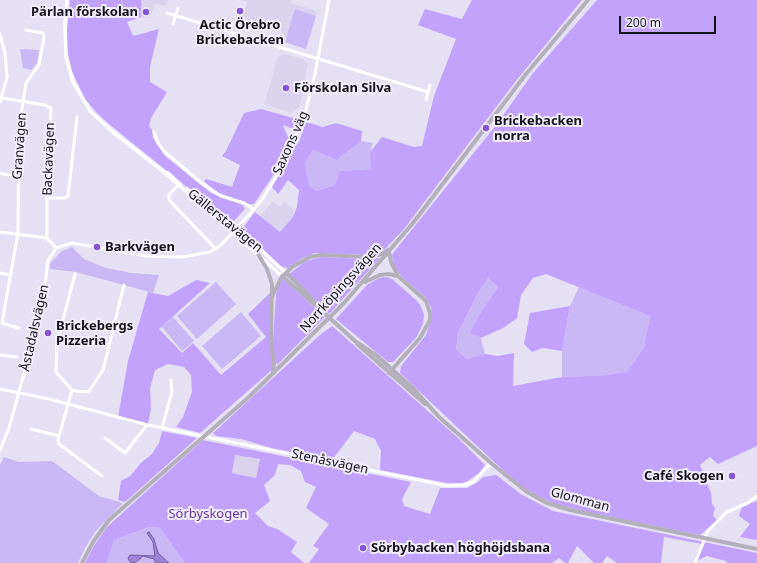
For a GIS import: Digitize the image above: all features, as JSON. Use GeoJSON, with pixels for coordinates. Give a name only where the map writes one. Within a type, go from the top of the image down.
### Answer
{"type":"FeatureCollection","features":[{"type":"Feature","properties":{"kind":"main road","name":"Norrköpingsvägen"},"geometry":{"type":"LineString","coordinates":[[82,563],[97,535],[126,505],[273,374],[320,328],[360,285],[438,192],[530,68],[588,0]]}},
{"type":"Feature","properties":{"kind":"main road"},"geometry":{"type":"LineString","coordinates":[[272,297],[277,282],[284,274],[310,257],[321,255],[369,257],[382,254],[394,246]]}},
{"type":"Feature","properties":{"kind":"main road"},"geometry":{"type":"LineString","coordinates":[[389,251],[391,262],[398,276],[426,301],[430,313],[430,320],[420,338],[391,371]]}},
{"type":"Feature","properties":{"kind":"main road"},"geometry":{"type":"LineString","coordinates":[[258,254],[269,275],[272,297],[271,341],[274,364],[273,374]]}},
{"type":"Feature","properties":{"kind":"main road","name":"Glomman"},"geometry":{"type":"LineString","coordinates":[[284,274],[338,326],[355,341],[371,350],[429,407],[491,463],[527,492],[557,507],[757,549]]}},
{"type":"Feature","properties":{"kind":"main road"},"geometry":{"type":"LineString","coordinates":[[360,285],[380,275],[388,274],[398,276]]}},
{"type":"Feature","properties":{"kind":"street","name":"Gällerstavägen"},"geometry":{"type":"LineString","coordinates":[[67,0],[65,45],[69,68],[78,91],[86,105],[102,123],[164,172],[258,254],[284,274]]}},
{"type":"Feature","properties":{"kind":"street","name":"Saxons väg"},"geometry":{"type":"LineString","coordinates":[[236,228],[253,209],[280,170],[295,140],[309,101],[329,0]]}},
{"type":"Feature","properties":{"kind":"street"},"geometry":{"type":"LineString","coordinates":[[173,24],[178,8]]}},
{"type":"Feature","properties":{"kind":"street"},"geometry":{"type":"LineString","coordinates":[[167,13],[428,92]]}},
{"type":"Feature","properties":{"kind":"street","name":"Granvägen"},"geometry":{"type":"LineString","coordinates":[[19,328],[3,325],[2,323],[18,233],[18,128],[24,102],[26,83],[39,65],[44,38],[43,33],[26,30]]}},
{"type":"Feature","properties":{"kind":"street"},"geometry":{"type":"LineString","coordinates":[[0,34],[7,61],[7,77],[0,102]]}},
{"type":"Feature","properties":{"kind":"street"},"geometry":{"type":"LineString","coordinates":[[426,100],[430,85]]}},
{"type":"Feature","properties":{"kind":"street"},"geometry":{"type":"LineString","coordinates":[[0,87],[5,88]]}},
{"type":"Feature","properties":{"kind":"street","name":"Backavägen"},"geometry":{"type":"LineString","coordinates":[[2,98],[45,105],[51,108],[48,137],[47,238]]}},
{"type":"Feature","properties":{"kind":"street"},"geometry":{"type":"LineString","coordinates":[[47,198],[65,198],[68,196],[77,117]]}},
{"type":"Feature","properties":{"kind":"street"},"geometry":{"type":"LineString","coordinates":[[154,132],[164,151],[200,182],[221,196],[244,203],[253,209]]}},
{"type":"Feature","properties":{"kind":"street","name":"Gällerstavägen"},"geometry":{"type":"LineString","coordinates":[[164,172],[168,173],[236,228],[284,274]]}},
{"type":"Feature","properties":{"kind":"street"},"geometry":{"type":"LineString","coordinates":[[0,174],[17,177]]}},
{"type":"Feature","properties":{"kind":"street"},"geometry":{"type":"LineString","coordinates":[[178,185],[169,195],[169,200],[216,249]]}},
{"type":"Feature","properties":{"kind":"street"},"geometry":{"type":"LineString","coordinates":[[0,232],[18,233],[47,238],[56,248],[72,242],[147,256],[167,257],[201,255],[216,249],[236,228]]}},
{"type":"Feature","properties":{"kind":"street","name":"Åstadalsvägen"},"geometry":{"type":"LineString","coordinates":[[0,450],[7,435],[42,309],[48,261],[56,248]]}},
{"type":"Feature","properties":{"kind":"street"},"geometry":{"type":"LineString","coordinates":[[0,273],[10,275]]}},
{"type":"Feature","properties":{"kind":"street"},"geometry":{"type":"LineString","coordinates":[[75,274],[57,343],[56,362],[58,375],[72,390],[82,392],[89,391],[103,370],[124,285]]}},
{"type":"Feature","properties":{"kind":"street"},"geometry":{"type":"LineString","coordinates":[[0,355],[17,357]]}},
{"type":"Feature","properties":{"kind":"street"},"geometry":{"type":"LineString","coordinates":[[162,428],[172,392],[171,380]]}},
{"type":"Feature","properties":{"kind":"street","name":"Stenåsvägen"},"geometry":{"type":"LineString","coordinates":[[0,389],[146,425],[448,486],[465,485],[474,482],[491,463]]}},
{"type":"Feature","properties":{"kind":"street"},"geometry":{"type":"LineString","coordinates":[[72,390],[59,436],[59,444],[102,476]]}},
{"type":"Feature","properties":{"kind":"street"},"geometry":{"type":"LineString","coordinates":[[105,438],[125,453],[146,425]]}},
{"type":"Feature","properties":{"kind":"street"},"geometry":{"type":"LineString","coordinates":[[31,429],[59,436]]}},
{"type":"Feature","properties":{"kind":"street"},"geometry":{"type":"LineString","coordinates":[[695,563],[708,531],[727,512],[748,503],[757,496]]}},
{"type":"Feature","properties":{"kind":"shaded area","name":"Pärlan förskolan"},"geometry":{"type":"Polygon","coordinates":[[[141,0],[168,0],[166,6],[155,4],[149,18],[141,17],[141,0]]]}},
{"type":"Feature","properties":{"kind":"shaded area"},"geometry":{"type":"Polygon","coordinates":[[[241,0],[291,0],[291,3],[317,11],[306,49],[285,42],[282,30],[242,19],[247,2],[241,0]]]}},
{"type":"Feature","properties":{"kind":"shaded area"},"geometry":{"type":"Polygon","coordinates":[[[295,9],[316,16],[306,49],[285,42],[295,9]]]}},
{"type":"Feature","properties":{"kind":"shaded area"},"geometry":{"type":"Polygon","coordinates":[[[20,49],[39,50],[37,63],[31,70],[23,68],[20,49]]]}},
{"type":"Feature","properties":{"kind":"shaded area","name":"Förskolan Silva"},"geometry":{"type":"Polygon","coordinates":[[[284,54],[303,59],[308,64],[299,108],[291,113],[264,104],[278,57],[284,54]]]}},
{"type":"Feature","properties":{"kind":"shaded area"},"geometry":{"type":"Polygon","coordinates":[[[361,141],[373,143],[370,152],[372,169],[340,171],[335,185],[316,191],[309,185],[305,163],[313,150],[337,160],[361,141]]]}},
{"type":"Feature","properties":{"kind":"shaded area"},"geometry":{"type":"Polygon","coordinates":[[[273,201],[280,207],[284,202],[294,210],[293,217],[280,232],[260,216],[273,201]]]}},
{"type":"Feature","properties":{"kind":"shaded area"},"geometry":{"type":"Polygon","coordinates":[[[72,247],[84,259],[106,268],[131,273],[159,275],[153,293],[76,272],[50,269],[50,263],[62,251],[72,247]]]}},
{"type":"Feature","properties":{"kind":"shaded area"},"geometry":{"type":"Polygon","coordinates":[[[488,278],[498,287],[471,333],[481,338],[485,354],[467,359],[456,349],[458,333],[480,289],[488,278]]]}},
{"type":"Feature","properties":{"kind":"shaded area"},"geometry":{"type":"Polygon","coordinates":[[[216,282],[236,304],[197,339],[177,316],[216,282]]]}},
{"type":"Feature","properties":{"kind":"shaded area"},"geometry":{"type":"Polygon","coordinates":[[[579,287],[650,316],[644,347],[628,371],[608,375],[562,377],[562,351],[570,306],[579,287]]]}},
{"type":"Feature","properties":{"kind":"shaded area"},"geometry":{"type":"Polygon","coordinates":[[[241,312],[261,336],[222,369],[202,346],[241,312]]]}},
{"type":"Feature","properties":{"kind":"shaded area"},"geometry":{"type":"Polygon","coordinates":[[[173,317],[194,341],[182,351],[162,327],[173,317]]]}},
{"type":"Feature","properties":{"kind":"shaded area"},"geometry":{"type":"Polygon","coordinates":[[[235,454],[260,459],[256,478],[232,473],[235,454]]]}},
{"type":"Feature","properties":{"kind":"shaded area"},"geometry":{"type":"Polygon","coordinates":[[[4,457],[19,462],[52,461],[99,496],[120,502],[122,504],[95,532],[78,563],[0,563],[0,465],[4,457]]]}},
{"type":"Feature","properties":{"kind":"shaded area"},"geometry":{"type":"Polygon","coordinates":[[[149,527],[160,528],[185,563],[107,563],[114,540],[149,527]]]}},
{"type":"Feature","properties":{"kind":"shaded area"},"geometry":{"type":"Polygon","coordinates":[[[149,532],[154,539],[158,553],[169,563],[156,563],[154,559],[143,556],[135,563],[130,562],[128,558],[130,555],[155,556],[153,542],[147,533],[149,532]]]}},
{"type":"Feature","properties":{"kind":"green space"},"geometry":{"type":"Polygon","coordinates":[[[70,0],[141,0],[141,17],[127,22],[133,36],[159,29],[150,67],[150,82],[167,92],[151,118],[149,126],[152,130],[153,138],[165,156],[211,193],[243,205],[245,209],[233,222],[109,124],[85,99],[72,71],[66,41],[70,0]]]}},
{"type":"Feature","properties":{"kind":"green space"},"geometry":{"type":"Polygon","coordinates":[[[472,0],[582,0],[515,82],[404,229],[385,249],[369,255],[315,253],[301,259],[288,268],[281,267],[259,245],[260,244],[244,233],[243,228],[255,212],[280,232],[293,217],[297,207],[299,190],[288,180],[278,194],[272,187],[295,146],[299,142],[306,122],[323,127],[336,123],[362,131],[361,141],[337,160],[313,150],[305,163],[309,185],[316,191],[335,185],[340,171],[371,169],[370,152],[382,137],[414,147],[422,146],[434,96],[456,39],[418,25],[425,9],[462,19],[472,0]]]}},
{"type":"Feature","properties":{"kind":"green space"},"geometry":{"type":"Polygon","coordinates":[[[597,0],[757,0],[757,446],[718,464],[710,457],[700,465],[711,493],[712,504],[715,508],[713,516],[717,520],[700,535],[582,511],[553,503],[539,497],[521,486],[400,373],[401,366],[426,335],[432,316],[431,307],[426,298],[402,277],[394,266],[392,256],[393,253],[497,124],[533,73],[597,0]],[[546,274],[533,278],[521,295],[517,318],[503,328],[481,338],[470,333],[498,287],[488,278],[480,289],[458,333],[456,349],[467,359],[485,354],[498,356],[514,353],[513,386],[562,377],[608,375],[628,371],[644,347],[650,316],[546,274]]]}},
{"type":"Feature","properties":{"kind":"green space"},"geometry":{"type":"Polygon","coordinates":[[[261,109],[300,120],[296,130],[283,125],[290,142],[276,171],[254,204],[249,204],[216,192],[204,181],[206,179],[232,187],[240,165],[222,156],[226,151],[244,113],[261,109]]]}},
{"type":"Feature","properties":{"kind":"green space"},"geometry":{"type":"Polygon","coordinates":[[[322,257],[366,259],[380,258],[329,314],[289,274],[306,261],[322,257]]]}},
{"type":"Feature","properties":{"kind":"green space"},"geometry":{"type":"Polygon","coordinates":[[[387,277],[392,279],[416,300],[421,306],[424,315],[423,324],[416,338],[393,362],[388,362],[336,319],[367,285],[379,278],[387,277]]]}},
{"type":"Feature","properties":{"kind":"green space"},"geometry":{"type":"Polygon","coordinates":[[[283,279],[325,317],[277,365],[273,354],[276,295],[277,286],[283,279]]]}},
{"type":"Feature","properties":{"kind":"green space"},"geometry":{"type":"Polygon","coordinates":[[[196,280],[210,283],[159,329],[182,353],[193,343],[221,375],[266,337],[248,314],[272,291],[270,346],[274,368],[200,433],[176,427],[183,417],[192,392],[191,375],[184,367],[168,364],[155,370],[150,388],[151,408],[148,424],[118,417],[128,361],[148,292],[168,296],[196,280]]]}},
{"type":"Feature","properties":{"kind":"green space"},"geometry":{"type":"Polygon","coordinates":[[[570,306],[562,351],[543,348],[532,352],[524,344],[530,313],[570,306]]]}},
{"type":"Feature","properties":{"kind":"green space"},"geometry":{"type":"Polygon","coordinates":[[[332,326],[457,437],[485,465],[479,473],[468,481],[462,483],[447,483],[380,470],[381,451],[375,439],[354,431],[332,460],[275,449],[241,439],[216,436],[213,433],[322,333],[332,326]]]}},
{"type":"Feature","properties":{"kind":"green space"},"geometry":{"type":"Polygon","coordinates":[[[162,431],[197,438],[125,502],[118,500],[121,481],[130,476],[141,463],[152,454],[159,443],[162,431]]]}},
{"type":"Feature","properties":{"kind":"green space","name":"Sörbyskogen"},"geometry":{"type":"Polygon","coordinates":[[[203,440],[411,482],[402,499],[404,506],[430,514],[440,488],[467,488],[478,482],[483,477],[496,475],[522,495],[553,511],[757,553],[757,563],[727,563],[726,561],[707,556],[696,561],[702,544],[664,537],[661,563],[617,563],[607,556],[602,563],[594,563],[577,546],[568,563],[565,563],[559,558],[552,563],[309,563],[319,549],[313,546],[329,524],[306,508],[316,487],[305,482],[301,471],[290,465],[278,464],[275,475],[264,485],[270,501],[255,513],[268,526],[277,529],[297,542],[291,552],[304,563],[185,563],[160,528],[149,527],[114,540],[107,563],[85,563],[93,547],[107,527],[203,440]],[[235,455],[232,473],[256,478],[260,459],[235,455]]]}},
{"type":"Feature","properties":{"kind":"green space"},"geometry":{"type":"Polygon","coordinates":[[[757,501],[757,540],[740,537],[750,524],[739,516],[742,506],[757,501]]]}},
{"type":"Feature","properties":{"kind":"place","name":"Actic Örebro Brickebacken"},"geometry":{"type":"Point","coordinates":[240,11]}},
{"type":"Feature","properties":{"kind":"place","name":"Pärlan förskolan"},"geometry":{"type":"Point","coordinates":[146,12]}},
{"type":"Feature","properties":{"kind":"place","name":"Förskolan Silva"},"geometry":{"type":"Point","coordinates":[286,88]}},
{"type":"Feature","properties":{"kind":"place","name":"Brickebacken norra"},"geometry":{"type":"Point","coordinates":[486,128]}},
{"type":"Feature","properties":{"kind":"place","name":"Barkvägen"},"geometry":{"type":"Point","coordinates":[97,247]}},
{"type":"Feature","properties":{"kind":"place","name":"Brickebergs Pizzeria"},"geometry":{"type":"Point","coordinates":[48,333]}},
{"type":"Feature","properties":{"kind":"place","name":"Café Skogen"},"geometry":{"type":"Point","coordinates":[732,476]}},
{"type":"Feature","properties":{"kind":"place","name":"Sörbybacken höghöjdsbana"},"geometry":{"type":"Point","coordinates":[363,548]}}]}
